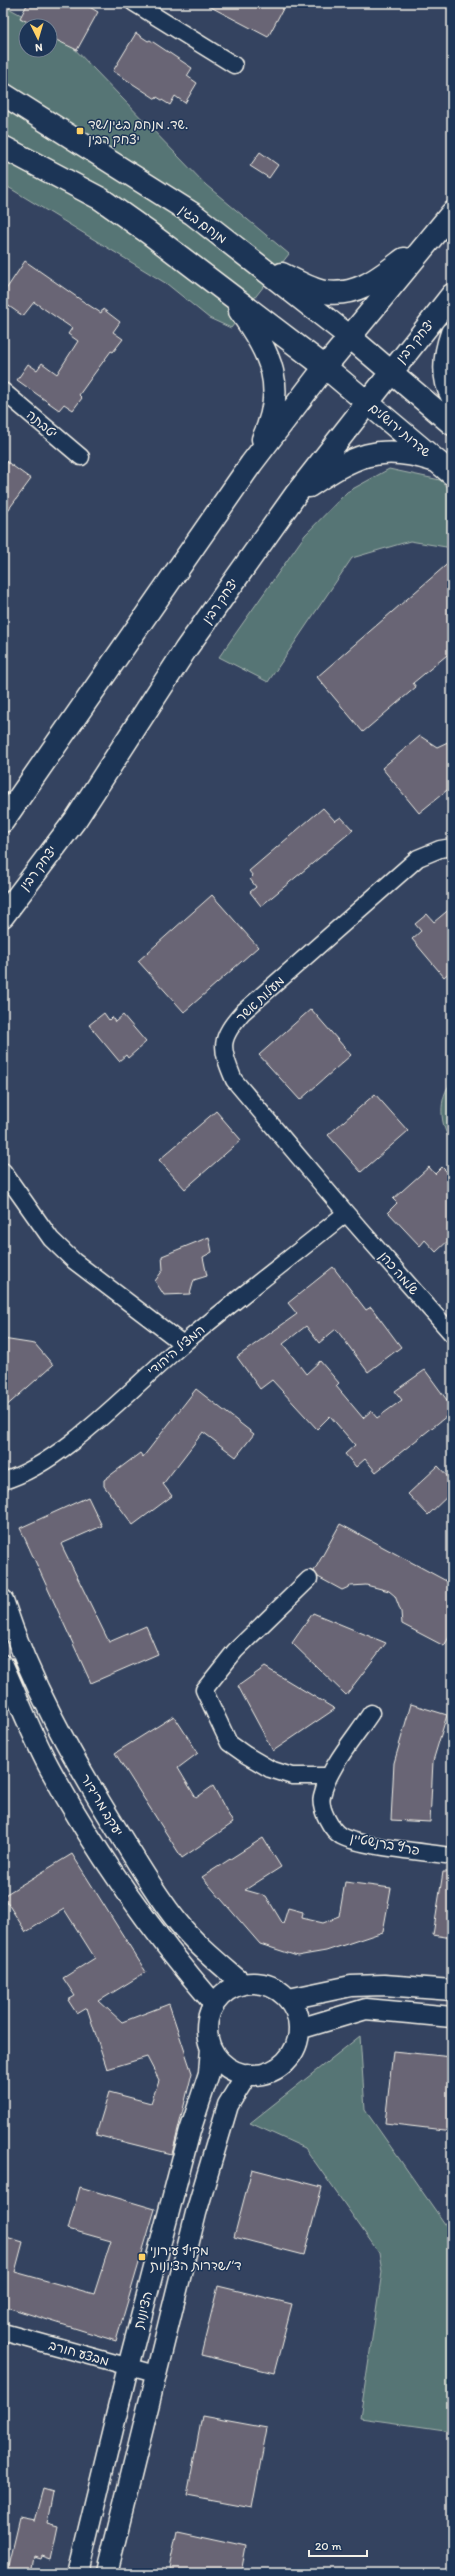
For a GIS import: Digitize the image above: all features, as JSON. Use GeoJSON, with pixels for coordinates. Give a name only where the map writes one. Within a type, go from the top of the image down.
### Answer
{"type":"FeatureCollection","features":[{"type":"Feature","properties":{"kind":"main road","name":"מנחם בגין"},"geometry":{"type":"LineString","coordinates":[[3,94],[192,214],[350,337],[391,371]]}},
{"type":"Feature","properties":{"kind":"main road"},"geometry":{"type":"LineString","coordinates":[[3,147],[101,199],[224,289],[366,401]]}},
{"type":"Feature","properties":{"kind":"main road"},"geometry":{"type":"LineString","coordinates":[[3,821],[251,464],[325,368],[452,213]]}},
{"type":"Feature","properties":{"kind":"main road"},"geometry":{"type":"LineString","coordinates":[[255,263],[323,292],[340,293],[358,289],[377,280],[436,234]]}},
{"type":"Feature","properties":{"kind":"main road"},"geometry":{"type":"LineString","coordinates":[[224,289],[260,339],[273,367],[275,403],[267,429],[251,464]]}},
{"type":"Feature","properties":{"kind":"main road","name":"יצחק רבין"},"geometry":{"type":"LineString","coordinates":[[3,916],[76,818],[186,649],[296,494],[366,401],[452,295]]}},
{"type":"Feature","properties":{"kind":"main road"},"geometry":{"type":"LineString","coordinates":[[452,332],[445,366],[446,382],[452,396]]}},
{"type":"Feature","properties":{"kind":"main road"},"geometry":{"type":"LineString","coordinates":[[391,371],[452,424]]}},
{"type":"Feature","properties":{"kind":"main road","name":"שדרות ירושלים"},"geometry":{"type":"LineString","coordinates":[[366,401],[444,468]]}},
{"type":"Feature","properties":{"kind":"main road"},"geometry":{"type":"LineString","coordinates":[[296,494],[353,459],[369,453],[411,454],[444,468]]}},
{"type":"Feature","properties":{"kind":"street"},"geometry":{"type":"LineString","coordinates":[[134,3],[234,65]]}},
{"type":"Feature","properties":{"kind":"street","name":"יטבתה"},"geometry":{"type":"LineString","coordinates":[[3,391],[81,457]]}},
{"type":"Feature","properties":{"kind":"street","name":"מעלות אשר"},"geometry":{"type":"LineString","coordinates":[[346,1213],[234,1080],[223,1055],[227,1030],[243,1012],[418,858],[440,849],[452,847]]}},
{"type":"Feature","properties":{"kind":"street"},"geometry":{"type":"LineString","coordinates":[[3,1172],[52,1239],[74,1261],[183,1344]]}},
{"type":"Feature","properties":{"kind":"street","name":"שלמה כהן"},"geometry":{"type":"LineString","coordinates":[[346,1213],[452,1334]]}},
{"type":"Feature","properties":{"kind":"street","name":"המציל היהודי"},"geometry":{"type":"LineString","coordinates":[[3,1481],[36,1468],[77,1438],[183,1344],[346,1213]]}},
{"type":"Feature","properties":{"kind":"street"},"geometry":{"type":"LineString","coordinates":[[309,1579],[234,1651],[204,1690],[229,1743],[246,1756],[270,1769],[292,1776],[329,1776]]}},
{"type":"Feature","properties":{"kind":"street","name":"יעקב מרידור"},"geometry":{"type":"LineString","coordinates":[[3,1600],[30,1674],[52,1718],[122,1838],[177,1921],[209,1956],[242,1984]]}},
{"type":"Feature","properties":{"kind":"street","name":"יעקב מרידור"},"geometry":{"type":"LineString","coordinates":[[3,1665],[46,1762],[94,1843],[173,1956],[214,2004]]}},
{"type":"Feature","properties":{"kind":"street","name":"פרץ ברנשטיין"},"geometry":{"type":"LineString","coordinates":[[371,1713],[329,1776],[321,1798],[326,1818],[341,1835],[363,1842],[452,1856]]}},
{"type":"Feature","properties":{"kind":"street"},"geometry":{"type":"LineString","coordinates":[[242,1984],[268,1985],[288,1999],[295,2008],[299,2029],[297,2045],[289,2058],[277,2068],[263,2074],[247,2074],[232,2070],[220,2061],[211,2048],[207,2033],[208,2018],[214,2004],[231,1988],[242,1984]]}},
{"type":"Feature","properties":{"kind":"street"},"geometry":{"type":"LineString","coordinates":[[288,1999],[351,1986],[384,1985],[452,1990]]}},
{"type":"Feature","properties":{"kind":"street"},"geometry":{"type":"LineString","coordinates":[[299,2029],[366,2009],[452,2017]]}},
{"type":"Feature","properties":{"kind":"street","name":"הציונות"},"geometry":{"type":"LineString","coordinates":[[78,2573],[128,2367],[190,2131],[209,2073],[211,2048]]}},
{"type":"Feature","properties":{"kind":"street"},"geometry":{"type":"LineString","coordinates":[[108,2573],[155,2374],[196,2214],[228,2105],[247,2074]]}},
{"type":"Feature","properties":{"kind":"street","name":"מבצע חורב"},"geometry":{"type":"LineString","coordinates":[[3,2332],[155,2374]]}},
{"type":"Feature","properties":{"kind":"green space"},"geometry":{"type":"Polygon","coordinates":[[[3,5],[27,18],[18,18],[18,58],[58,58],[58,35],[65,39],[206,185],[289,254],[231,328],[209,318],[167,284],[3,184],[3,5]]]}},
{"type":"Feature","properties":{"kind":"green space"},"geometry":{"type":"Polygon","coordinates":[[[389,469],[440,480],[452,491],[452,548],[410,541],[352,558],[268,682],[219,657],[305,535],[347,492],[389,469]]]}},
{"type":"Feature","properties":{"kind":"green space"},"geometry":{"type":"Polygon","coordinates":[[[452,1081],[452,1143],[443,1120],[442,1103],[447,1088],[452,1081]]]}},
{"type":"Feature","properties":{"kind":"green space"},"geometry":{"type":"Polygon","coordinates":[[[360,2036],[365,2110],[452,2234],[452,2431],[360,2418],[382,2272],[379,2253],[305,2148],[250,2123],[360,2036]]]}},
{"type":"Feature","properties":{"kind":"building"},"geometry":{"type":"Polygon","coordinates":[[[28,3],[83,3],[98,12],[77,50],[58,41],[58,18],[20,18],[28,3]]]}},
{"type":"Feature","properties":{"kind":"building"},"geometry":{"type":"Polygon","coordinates":[[[203,3],[286,3],[268,37],[203,3]]]}},
{"type":"Feature","properties":{"kind":"building"},"geometry":{"type":"Polygon","coordinates":[[[136,33],[148,41],[150,40],[192,68],[187,76],[197,83],[185,103],[175,96],[170,105],[157,97],[156,99],[113,71],[136,33]]]}},
{"type":"Feature","properties":{"kind":"building"},"geometry":{"type":"Polygon","coordinates":[[[260,152],[278,165],[269,178],[250,166],[260,152]]]}},
{"type":"Feature","properties":{"kind":"building"},"geometry":{"type":"Polygon","coordinates":[[[25,261],[101,313],[103,309],[120,322],[113,332],[123,339],[113,352],[111,351],[79,395],[82,398],[73,410],[64,404],[59,410],[17,380],[28,364],[37,370],[42,363],[57,374],[78,341],[68,334],[72,328],[34,302],[23,316],[3,302],[3,294],[25,261]]]}},
{"type":"Feature","properties":{"kind":"building"},"geometry":{"type":"Polygon","coordinates":[[[3,459],[31,479],[3,517],[3,459]]]}},
{"type":"Feature","properties":{"kind":"building"},"geometry":{"type":"Polygon","coordinates":[[[452,560],[452,651],[413,683],[416,687],[363,732],[317,677],[452,560]]]}},
{"type":"Feature","properties":{"kind":"building"},"geometry":{"type":"Polygon","coordinates":[[[420,736],[437,747],[452,740],[452,786],[419,813],[382,768],[420,736]]]}},
{"type":"Feature","properties":{"kind":"building"},"geometry":{"type":"Polygon","coordinates":[[[323,808],[335,821],[341,817],[353,830],[261,906],[250,892],[256,887],[250,879],[253,876],[249,871],[323,808]]]}},
{"type":"Feature","properties":{"kind":"building"},"geometry":{"type":"Polygon","coordinates":[[[212,895],[258,947],[184,1012],[138,961],[212,895]]]}},
{"type":"Feature","properties":{"kind":"building"},"geometry":{"type":"Polygon","coordinates":[[[452,907],[452,970],[444,977],[412,939],[421,931],[415,924],[427,914],[434,922],[452,907]]]}},
{"type":"Feature","properties":{"kind":"building"},"geometry":{"type":"Polygon","coordinates":[[[311,1009],[351,1055],[300,1100],[259,1055],[311,1009]]]}},
{"type":"Feature","properties":{"kind":"building"},"geometry":{"type":"Polygon","coordinates":[[[104,1013],[109,1020],[112,1017],[115,1022],[123,1015],[146,1042],[128,1058],[126,1055],[119,1061],[89,1025],[104,1013]]]}},
{"type":"Feature","properties":{"kind":"building"},"geometry":{"type":"Polygon","coordinates":[[[375,1094],[408,1131],[361,1172],[328,1135],[375,1094]]]}},
{"type":"Feature","properties":{"kind":"building"},"geometry":{"type":"Polygon","coordinates":[[[216,1111],[241,1140],[185,1189],[159,1160],[216,1111]]]}},
{"type":"Feature","properties":{"kind":"building"},"geometry":{"type":"Polygon","coordinates":[[[429,1167],[435,1174],[442,1167],[452,1177],[452,1237],[436,1252],[425,1240],[420,1246],[388,1212],[397,1203],[393,1199],[429,1167]]]}},
{"type":"Feature","properties":{"kind":"building"},"geometry":{"type":"Polygon","coordinates":[[[209,1237],[212,1252],[203,1257],[207,1276],[194,1280],[190,1294],[164,1295],[155,1281],[163,1270],[162,1256],[209,1237]]]}},
{"type":"Feature","properties":{"kind":"building"},"geometry":{"type":"Polygon","coordinates":[[[333,1267],[366,1310],[371,1307],[401,1347],[368,1372],[336,1329],[319,1343],[306,1326],[283,1344],[306,1374],[320,1361],[339,1383],[336,1386],[363,1418],[371,1411],[377,1418],[402,1400],[395,1391],[425,1370],[452,1407],[452,1412],[376,1472],[365,1459],[356,1467],[345,1454],[355,1445],[330,1416],[317,1429],[272,1380],[260,1389],[237,1357],[297,1314],[288,1303],[333,1267]]]}},
{"type":"Feature","properties":{"kind":"building"},"geometry":{"type":"Polygon","coordinates":[[[3,1339],[35,1344],[53,1365],[3,1409],[3,1339]]]}},
{"type":"Feature","properties":{"kind":"building"},"geometry":{"type":"Polygon","coordinates":[[[196,1389],[254,1434],[236,1457],[203,1432],[163,1484],[172,1496],[133,1525],[104,1486],[104,1480],[140,1453],[143,1457],[196,1389]]]}},
{"type":"Feature","properties":{"kind":"building"},"geometry":{"type":"Polygon","coordinates":[[[438,1466],[452,1481],[452,1492],[428,1515],[408,1494],[438,1466]]]}},
{"type":"Feature","properties":{"kind":"building"},"geometry":{"type":"Polygon","coordinates":[[[88,1497],[102,1526],[61,1544],[109,1642],[146,1626],[158,1654],[91,1683],[20,1528],[88,1497]]]}},
{"type":"Feature","properties":{"kind":"building"},"geometry":{"type":"Polygon","coordinates":[[[340,1524],[452,1584],[452,1632],[444,1646],[402,1624],[401,1612],[395,1596],[389,1591],[366,1585],[351,1586],[342,1590],[318,1577],[314,1571],[340,1524]]]}},
{"type":"Feature","properties":{"kind":"building"},"geometry":{"type":"Polygon","coordinates":[[[313,1613],[386,1643],[346,1695],[292,1643],[313,1613]]]}},
{"type":"Feature","properties":{"kind":"building"},"geometry":{"type":"Polygon","coordinates":[[[265,1667],[335,1709],[273,1751],[238,1686],[265,1667]]]}},
{"type":"Feature","properties":{"kind":"building"},"geometry":{"type":"Polygon","coordinates":[[[411,1704],[447,1715],[433,1761],[430,1822],[391,1820],[394,1763],[411,1704]]]}},
{"type":"Feature","properties":{"kind":"building"},"geometry":{"type":"Polygon","coordinates":[[[174,1716],[198,1753],[178,1768],[196,1798],[213,1786],[233,1823],[182,1858],[115,1753],[174,1716]]]}},
{"type":"Feature","properties":{"kind":"building"},"geometry":{"type":"Polygon","coordinates":[[[263,1838],[281,1867],[245,1890],[266,1896],[283,1924],[288,1908],[303,1912],[302,1918],[323,1923],[339,1917],[345,1882],[391,1888],[383,1932],[326,1951],[297,1956],[260,1944],[202,1877],[263,1838]]]}},
{"type":"Feature","properties":{"kind":"building"},"geometry":{"type":"Polygon","coordinates":[[[72,1854],[146,1972],[99,2001],[122,2022],[169,2004],[192,2073],[172,2154],[96,2135],[109,2092],[151,2103],[159,2080],[147,2057],[107,2069],[87,2008],[77,2014],[68,2000],[75,1996],[63,1978],[95,1958],[64,1909],[26,1932],[3,1896],[72,1854]]]}},
{"type":"Feature","properties":{"kind":"building"},"geometry":{"type":"Polygon","coordinates":[[[443,1872],[452,1872],[452,1938],[433,1935],[443,1872]]]}},
{"type":"Feature","properties":{"kind":"building"},"geometry":{"type":"Polygon","coordinates":[[[393,2051],[452,2057],[452,2131],[385,2123],[393,2051]]]}},
{"type":"Feature","properties":{"kind":"building"},"geometry":{"type":"Polygon","coordinates":[[[252,2169],[322,2187],[304,2255],[234,2237],[252,2169]]]}},
{"type":"Feature","properties":{"kind":"building"},"geometry":{"type":"Polygon","coordinates":[[[80,2187],[155,2209],[116,2341],[3,2306],[3,2236],[23,2242],[15,2272],[94,2294],[111,2241],[68,2229],[80,2187]]]}},
{"type":"Feature","properties":{"kind":"building"},"geometry":{"type":"Polygon","coordinates":[[[218,2286],[292,2304],[274,2373],[201,2355],[218,2286]]]}},
{"type":"Feature","properties":{"kind":"building"},"geometry":{"type":"Polygon","coordinates":[[[202,2416],[267,2428],[252,2508],[187,2496],[202,2416]]]}},
{"type":"Feature","properties":{"kind":"building"},"geometry":{"type":"Polygon","coordinates":[[[43,2489],[53,2492],[47,2523],[58,2526],[51,2559],[42,2556],[41,2559],[34,2557],[31,2573],[6,2573],[19,2518],[34,2521],[43,2489]]]}},
{"type":"Feature","properties":{"kind":"building"},"geometry":{"type":"Polygon","coordinates":[[[177,2531],[246,2546],[241,2573],[168,2573],[177,2531]]]}},
{"type":"Feature","properties":{"kind":"place","name":"שד. מנחם בגין/שד. יצחק רבין"},"geometry":{"type":"Point","coordinates":[80,131]}},
{"type":"Feature","properties":{"kind":"place","name":"מקיף עירוני ד׳/שדרות הציונות"},"geometry":{"type":"Point","coordinates":[142,2257]}}]}
